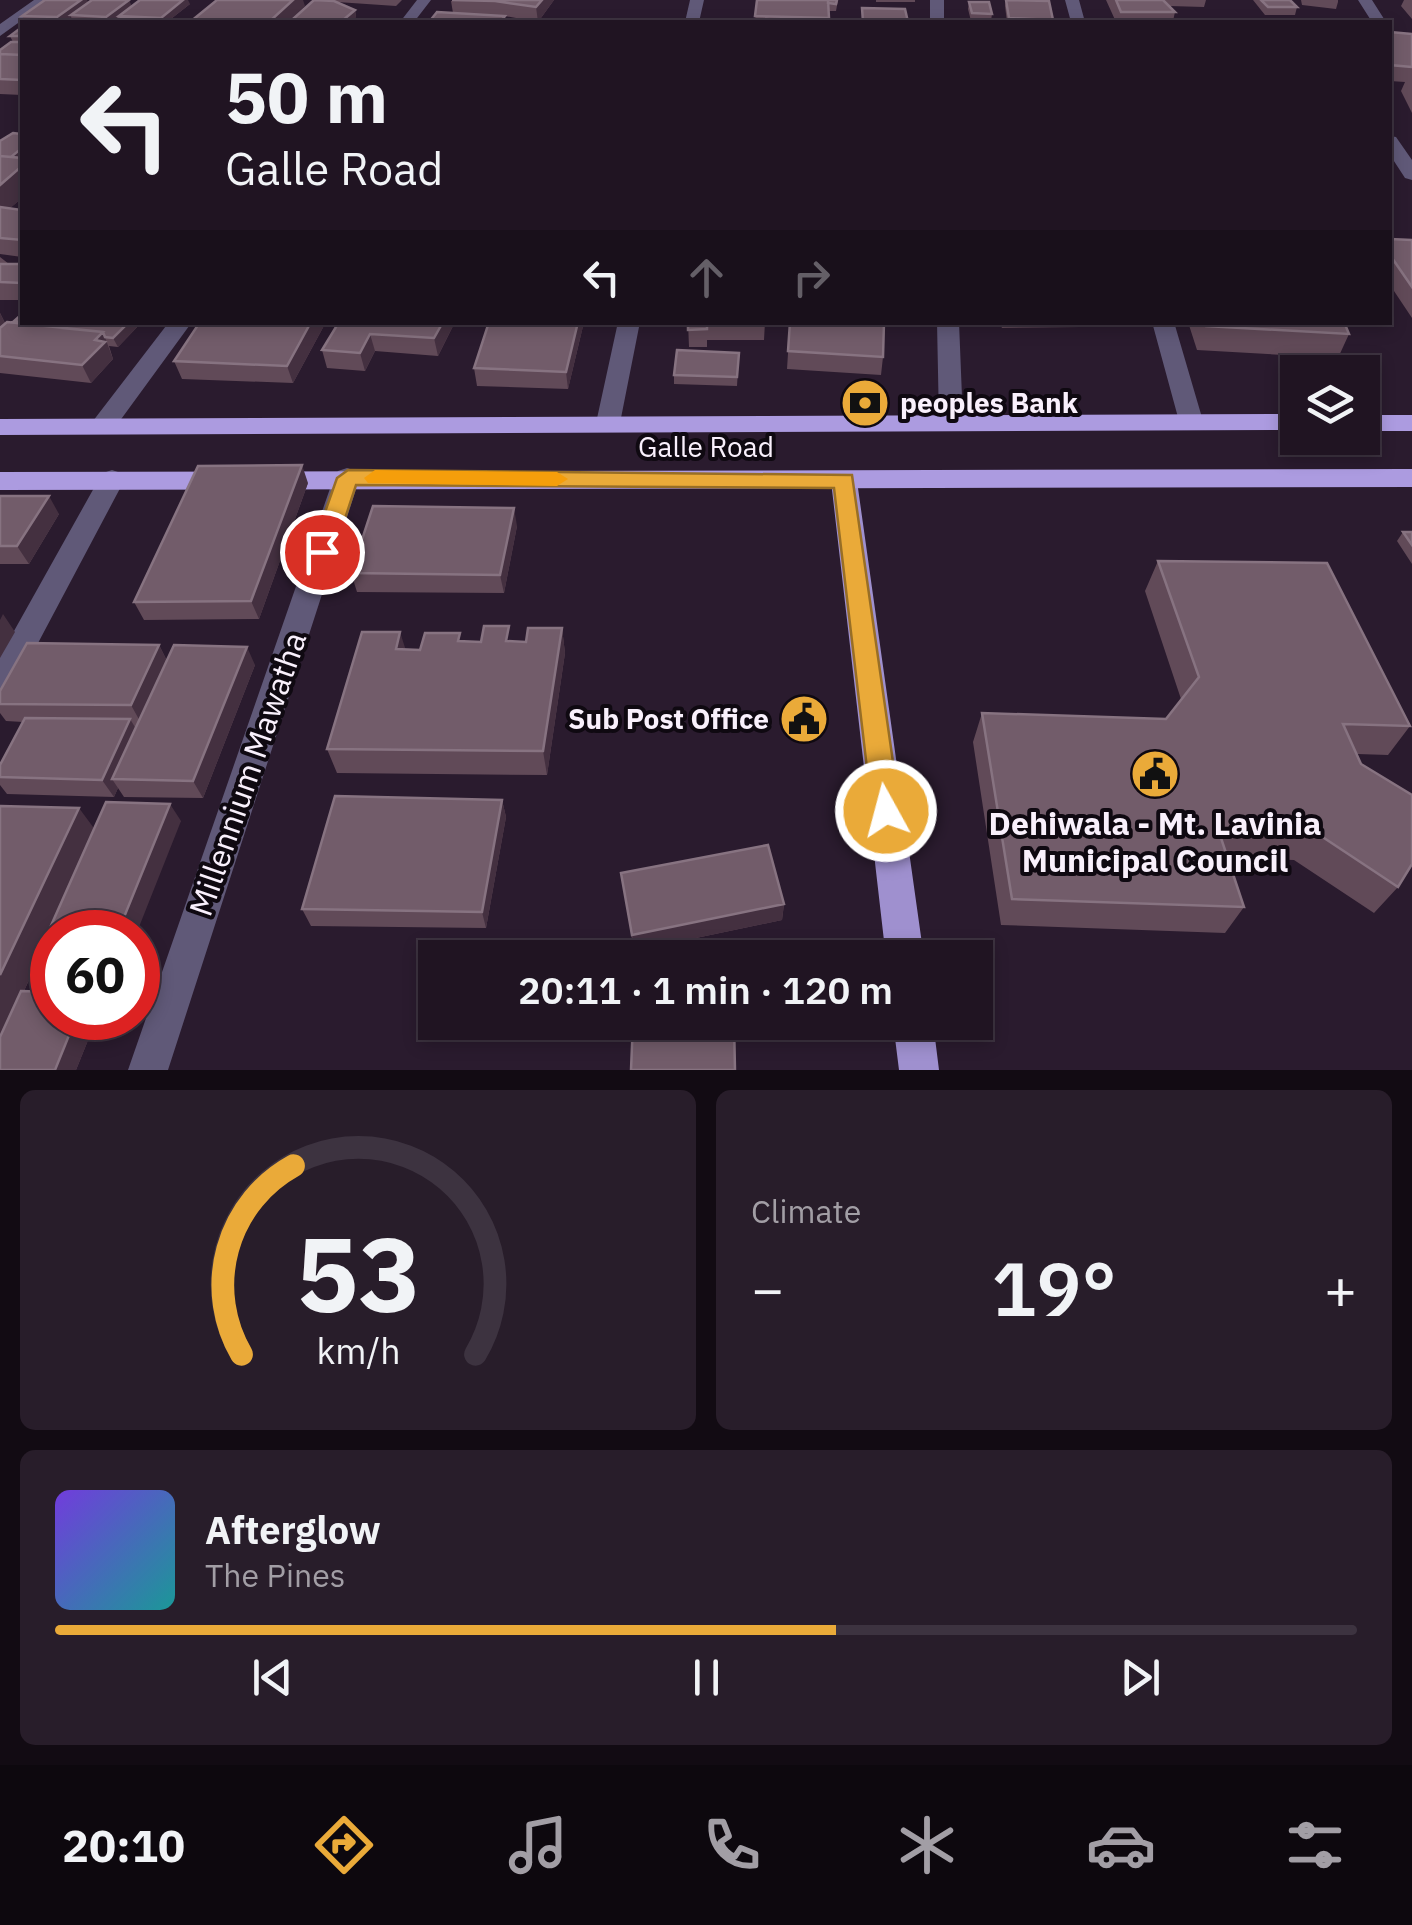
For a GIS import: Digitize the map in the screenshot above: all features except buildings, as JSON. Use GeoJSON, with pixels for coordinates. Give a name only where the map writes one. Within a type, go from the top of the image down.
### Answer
{"type":"FeatureCollection","features":[{"type":"Feature","properties":{"kind":"highway","name":"Galle Road"},"geometry":{"type":"LineString","coordinates":[[0,426],[1280,422]]}},
{"type":"Feature","properties":{"kind":"highway"},"geometry":{"type":"LineString","coordinates":[[1380,422],[1412,423]]}},
{"type":"Feature","properties":{"kind":"highway","name":"Galle Road"},"geometry":{"type":"LineString","coordinates":[[0,481],[1412,478]]}},
{"type":"Feature","properties":{"kind":"main road"},"geometry":{"type":"LineString","coordinates":[[844,480],[902,940]]}},
{"type":"Feature","properties":{"kind":"main road"},"geometry":{"type":"LineString","coordinates":[[915,1040],[919,1070]]}},
{"type":"Feature","properties":{"kind":"street"},"geometry":{"type":"LineString","coordinates":[[0,32],[43,0]]}},
{"type":"Feature","properties":{"kind":"street"},"geometry":{"type":"LineString","coordinates":[[409,20],[424,0]]}},
{"type":"Feature","properties":{"kind":"street"},"geometry":{"type":"LineString","coordinates":[[1392,143],[1412,174]]}},
{"type":"Feature","properties":{"kind":"street"},"geometry":{"type":"LineString","coordinates":[[102,427],[178,325]]}},
{"type":"Feature","properties":{"kind":"street"},"geometry":{"type":"LineString","coordinates":[[608,423],[628,325]]}},
{"type":"Feature","properties":{"kind":"street"},"geometry":{"type":"LineString","coordinates":[[948,325],[952,422]]}},
{"type":"Feature","properties":{"kind":"street"},"geometry":{"type":"LineString","coordinates":[[1164,325],[1191,421]]}},
{"type":"Feature","properties":{"kind":"street","name":"Millennium Mawatha"},"geometry":{"type":"LineString","coordinates":[[148,1070],[348,478]]}},
{"type":"Feature","properties":{"kind":"street"},"geometry":{"type":"LineString","coordinates":[[0,684],[112,480]]}},
{"type":"Feature","properties":{"kind":"slow traffic"},"geometry":{"type":"LineString","coordinates":[[375,478],[557,479]]}},
{"type":"Feature","properties":{"kind":"place","name":"peoples Bank"},"geometry":{"type":"Point","coordinates":[865,403]}},
{"type":"Feature","properties":{"kind":"place","name":"Sub Post Office"},"geometry":{"type":"Point","coordinates":[804,719]}},
{"type":"Feature","properties":{"kind":"place","name":"Dehiwala - Mt. Lavinia Municipal Council"},"geometry":{"type":"Point","coordinates":[1155,774]}},
{"type":"Feature","properties":{"kind":"route"},"geometry":{"type":"LineString","coordinates":[[322,552],[348,478],[844,480],[886,811]]}}]}
